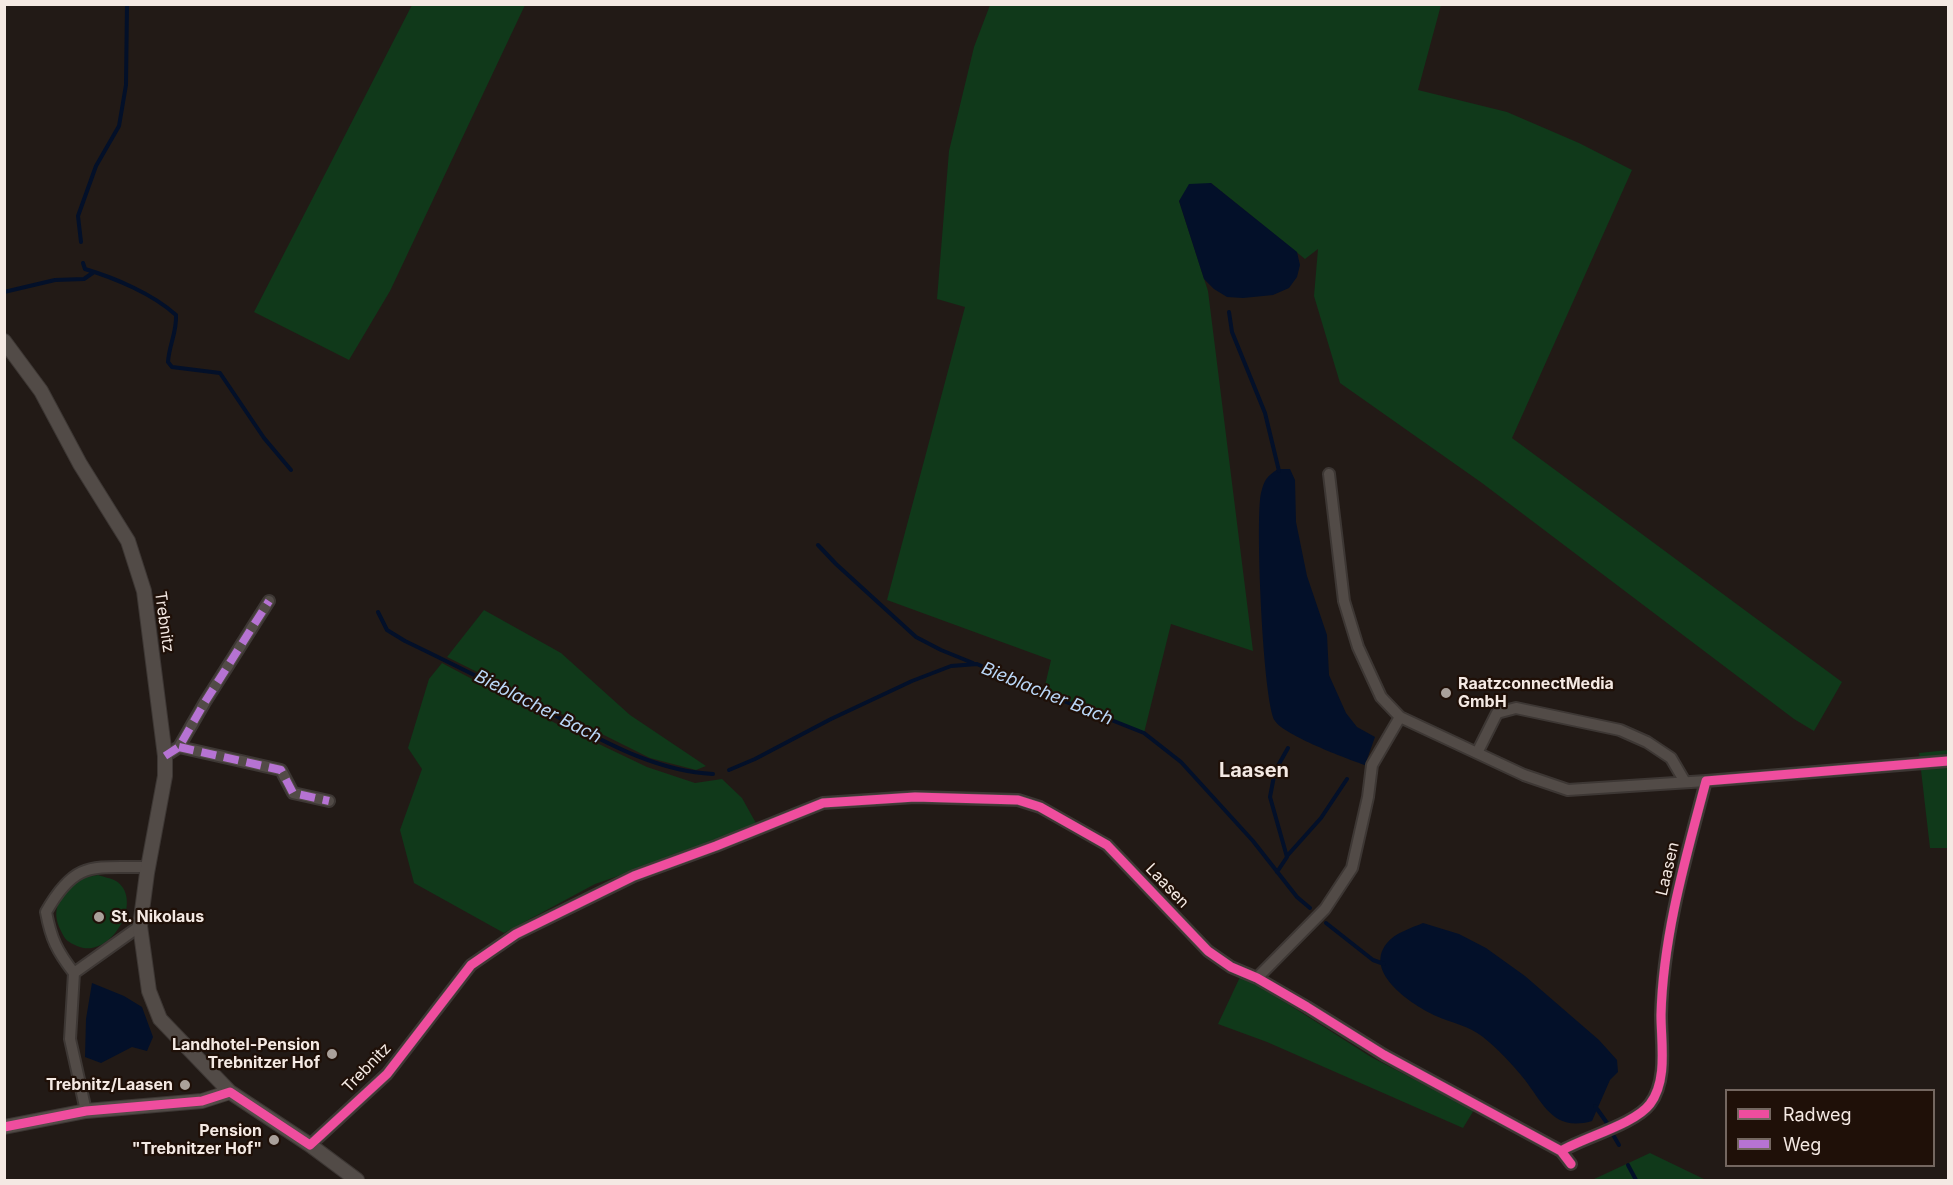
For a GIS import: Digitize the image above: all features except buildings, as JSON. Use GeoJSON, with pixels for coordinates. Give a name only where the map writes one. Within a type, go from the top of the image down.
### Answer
{"type":"FeatureCollection","features":[{"type":"Feature","properties":{"kind":"street","name":"Trebnitz"},"geometry":{"type":"LineString","coordinates":[[4,341],[41,392],[80,464],[128,542],[144,591],[165,756],[165,776],[148,867],[140,926]]}},
{"type":"Feature","properties":{"kind":"street"},"geometry":{"type":"LineString","coordinates":[[1329,474],[1344,601],[1358,646],[1381,697],[1400,717],[1476,753],[1524,775],[1568,790],[1948,761]]}},
{"type":"Feature","properties":{"kind":"street"},"geometry":{"type":"LineString","coordinates":[[165,756],[179,747],[269,601]]}},
{"type":"Feature","properties":{"kind":"street"},"geometry":{"type":"LineString","coordinates":[[1476,753],[1497,713],[1516,708],[1620,730],[1647,742],[1671,758],[1685,782]]}},
{"type":"Feature","properties":{"kind":"street"},"geometry":{"type":"LineString","coordinates":[[1257,978],[1325,909],[1352,868],[1368,797],[1372,765],[1400,717]]}},
{"type":"Feature","properties":{"kind":"street"},"geometry":{"type":"LineString","coordinates":[[179,747],[281,770],[293,793],[329,801]]}},
{"type":"Feature","properties":{"kind":"street","name":"Laasen"},"geometry":{"type":"LineString","coordinates":[[1561,1151],[1636,1115],[1648,1106],[1655,1095],[1660,1074],[1661,1014],[1671,927],[1683,868],[1706,781]]}},
{"type":"Feature","properties":{"kind":"street","name":"Laasen"},"geometry":{"type":"LineString","coordinates":[[716,846],[823,803],[915,797],[1018,800],[1040,807],[1107,845],[1208,951],[1231,967],[1257,978],[1384,1055],[1561,1151],[1571,1164]]}},
{"type":"Feature","properties":{"kind":"street","name":"Trebnitz"},"geometry":{"type":"LineString","coordinates":[[310,1145],[387,1074],[471,965],[516,934],[545,918],[634,876],[716,846]]}},
{"type":"Feature","properties":{"kind":"street"},"geometry":{"type":"LineString","coordinates":[[86,1111],[70,1039],[74,974],[50,937],[46,912],[57,891],[72,876],[93,868],[148,867]]}},
{"type":"Feature","properties":{"kind":"street"},"geometry":{"type":"LineString","coordinates":[[74,974],[140,926],[149,991],[160,1019],[230,1092],[310,1145],[357,1180]]}},
{"type":"Feature","properties":{"kind":"street"},"geometry":{"type":"LineString","coordinates":[[4,1127],[86,1111],[202,1101],[230,1092]]}},
{"type":"Feature","properties":{"kind":"green space"},"geometry":{"type":"Polygon","coordinates":[[[412,5],[525,5],[390,291],[349,360],[254,312],[412,5]]]}},
{"type":"Feature","properties":{"kind":"green space"},"geometry":{"type":"Polygon","coordinates":[[[990,5],[1441,5],[1418,90],[1507,112],[1579,143],[1632,170],[1512,438],[1842,682],[1814,731],[1794,719],[1482,483],[1340,383],[1314,296],[1318,249],[1305,259],[1211,183],[1179,201],[1208,291],[1253,651],[1171,624],[1144,733],[1043,694],[1051,660],[887,600],[965,307],[937,299],[949,151],[974,47],[990,5]]]}},
{"type":"Feature","properties":{"kind":"green space"},"geometry":{"type":"Polygon","coordinates":[[[484,610],[561,653],[630,715],[706,766],[696,770],[650,758],[447,657],[484,610]]]}},
{"type":"Feature","properties":{"kind":"green space"},"geometry":{"type":"Polygon","coordinates":[[[442,663],[555,723],[647,767],[695,783],[722,779],[742,798],[757,825],[723,840],[595,884],[504,933],[414,883],[400,830],[422,769],[408,748],[429,679],[442,663]]]}},
{"type":"Feature","properties":{"kind":"green space"},"geometry":{"type":"Polygon","coordinates":[[[1948,750],[1948,848],[1930,848],[1919,753],[1948,750]]]}},
{"type":"Feature","properties":{"kind":"green space"},"geometry":{"type":"Polygon","coordinates":[[[98,875],[116,881],[124,890],[127,901],[125,913],[120,926],[102,945],[90,948],[77,946],[62,934],[56,915],[57,909],[62,897],[77,879],[98,875]]]}},
{"type":"Feature","properties":{"kind":"green space"},"geometry":{"type":"Polygon","coordinates":[[[1240,977],[1260,986],[1371,1057],[1474,1110],[1463,1128],[1267,1042],[1218,1024],[1240,977]]]}},
{"type":"Feature","properties":{"kind":"green space"},"geometry":{"type":"Polygon","coordinates":[[[1650,1153],[1706,1180],[1592,1180],[1650,1153]]]}},
{"type":"Feature","properties":{"kind":"water"},"geometry":{"type":"Polygon","coordinates":[[[1211,183],[1297,252],[1300,265],[1297,277],[1289,288],[1273,295],[1227,297],[1204,279],[1179,201],[1189,184],[1211,183]]]}},
{"type":"Feature","properties":{"kind":"water"},"geometry":{"type":"Polygon","coordinates":[[[1278,469],[1290,469],[1295,480],[1296,522],[1307,576],[1327,635],[1329,675],[1346,713],[1357,727],[1375,737],[1365,765],[1290,733],[1275,721],[1267,682],[1261,610],[1259,509],[1265,482],[1278,469]]]}},
{"type":"Feature","properties":{"kind":"water"},"geometry":{"type":"Polygon","coordinates":[[[1423,923],[1459,934],[1486,948],[1525,976],[1599,1040],[1617,1060],[1618,1072],[1610,1080],[1592,1121],[1568,1123],[1551,1114],[1510,1063],[1483,1037],[1416,1005],[1394,987],[1381,966],[1381,954],[1394,936],[1423,923]]]}},
{"type":"Feature","properties":{"kind":"water"},"geometry":{"type":"Polygon","coordinates":[[[92,983],[124,996],[142,1007],[153,1037],[147,1051],[132,1047],[101,1063],[85,1057],[86,1019],[92,983]]]}},
{"type":"Feature","properties":{"kind":"waterway","name":"Bieblacher Bach"},"geometry":{"type":"LineString","coordinates":[[81,242],[78,216],[96,166],[119,126],[126,85],[127,4]]}},
{"type":"Feature","properties":{"kind":"waterway","name":"Bieblacher Bach"},"geometry":{"type":"LineString","coordinates":[[83,263],[85,269],[133,288],[156,300],[176,315],[168,362],[172,367],[220,373],[264,438],[291,470]]}},
{"type":"Feature","properties":{"kind":"waterway"},"geometry":{"type":"LineString","coordinates":[[4,292],[55,280],[84,279],[94,272]]}},
{"type":"Feature","properties":{"kind":"waterway"},"geometry":{"type":"LineString","coordinates":[[1229,312],[1232,332],[1265,413],[1279,471]]}},
{"type":"Feature","properties":{"kind":"waterway"},"geometry":{"type":"LineString","coordinates":[[818,545],[916,637],[973,663]]}},
{"type":"Feature","properties":{"kind":"waterway","name":"Bieblacher Bach"},"geometry":{"type":"LineString","coordinates":[[378,612],[387,630],[405,641],[607,743],[669,767],[713,774]]}},
{"type":"Feature","properties":{"kind":"waterway","name":"Bieblacher Bach"},"geometry":{"type":"LineString","coordinates":[[729,770],[912,681],[951,666],[977,664],[1144,733],[1181,762],[1253,841],[1297,897],[1310,908]]}},
{"type":"Feature","properties":{"kind":"waterway"},"geometry":{"type":"LineString","coordinates":[[1277,872],[1287,857],[1270,797],[1275,771],[1288,748]]}},
{"type":"Feature","properties":{"kind":"waterway"},"geometry":{"type":"LineString","coordinates":[[1287,856],[1321,818],[1347,779]]}},
{"type":"Feature","properties":{"kind":"waterway","name":"Bieblacher Bach"},"geometry":{"type":"LineString","coordinates":[[1326,923],[1373,960],[1384,964]]}},
{"type":"Feature","properties":{"kind":"waterway","name":"Bieblacher Bach"},"geometry":{"type":"LineString","coordinates":[[1595,1106],[1607,1123]]}},
{"type":"Feature","properties":{"kind":"waterway","name":"Bieblacher Bach"},"geometry":{"type":"LineString","coordinates":[[1612,1133],[1619,1145]]}},
{"type":"Feature","properties":{"kind":"waterway","name":"Bieblacher Bach"},"geometry":{"type":"LineString","coordinates":[[1628,1165],[1636,1180]]}},
{"type":"Feature","properties":{"kind":"marked path"},"geometry":{"type":"LineString","coordinates":[[165,756],[179,747],[269,601]]}},
{"type":"Feature","properties":{"kind":"marked path"},"geometry":{"type":"LineString","coordinates":[[179,747],[281,770],[293,793],[329,801]]}},
{"type":"Feature","properties":{"kind":"cycle path"},"geometry":{"type":"LineString","coordinates":[[1561,1151],[1633,1118],[1650,1104],[1656,1094],[1661,1073],[1661,1015],[1666,955],[1677,896],[1706,781],[1948,761]]}},
{"type":"Feature","properties":{"kind":"cycle path"},"geometry":{"type":"LineString","coordinates":[[4,1127],[86,1111],[202,1101],[230,1092],[310,1145],[387,1074],[471,965],[516,934],[634,876],[823,803],[915,797],[1018,800],[1040,807],[1107,845],[1208,951],[1231,967],[1257,978],[1384,1055],[1561,1151],[1571,1164]]}},
{"type":"Feature","properties":{"kind":"place","name":"RaatzconnectMedia GmbH"},"geometry":{"type":"Point","coordinates":[1446,693]}},
{"type":"Feature","properties":{"kind":"place","name":"St. Nikolaus"},"geometry":{"type":"Point","coordinates":[99,917]}},
{"type":"Feature","properties":{"kind":"place","name":"Landhotel-Pension Trebnitzer Hof"},"geometry":{"type":"Point","coordinates":[332,1054]}},
{"type":"Feature","properties":{"kind":"place","name":"Trebnitz/Laasen"},"geometry":{"type":"Point","coordinates":[185,1085]}},
{"type":"Feature","properties":{"kind":"place","name":"Pension \"Trebnitzer Hof\""},"geometry":{"type":"Point","coordinates":[274,1140]}},
{"type":"Feature","properties":{"kind":"district","name":"Laasen"},"geometry":{"type":"Point","coordinates":[1254,771]}}]}
